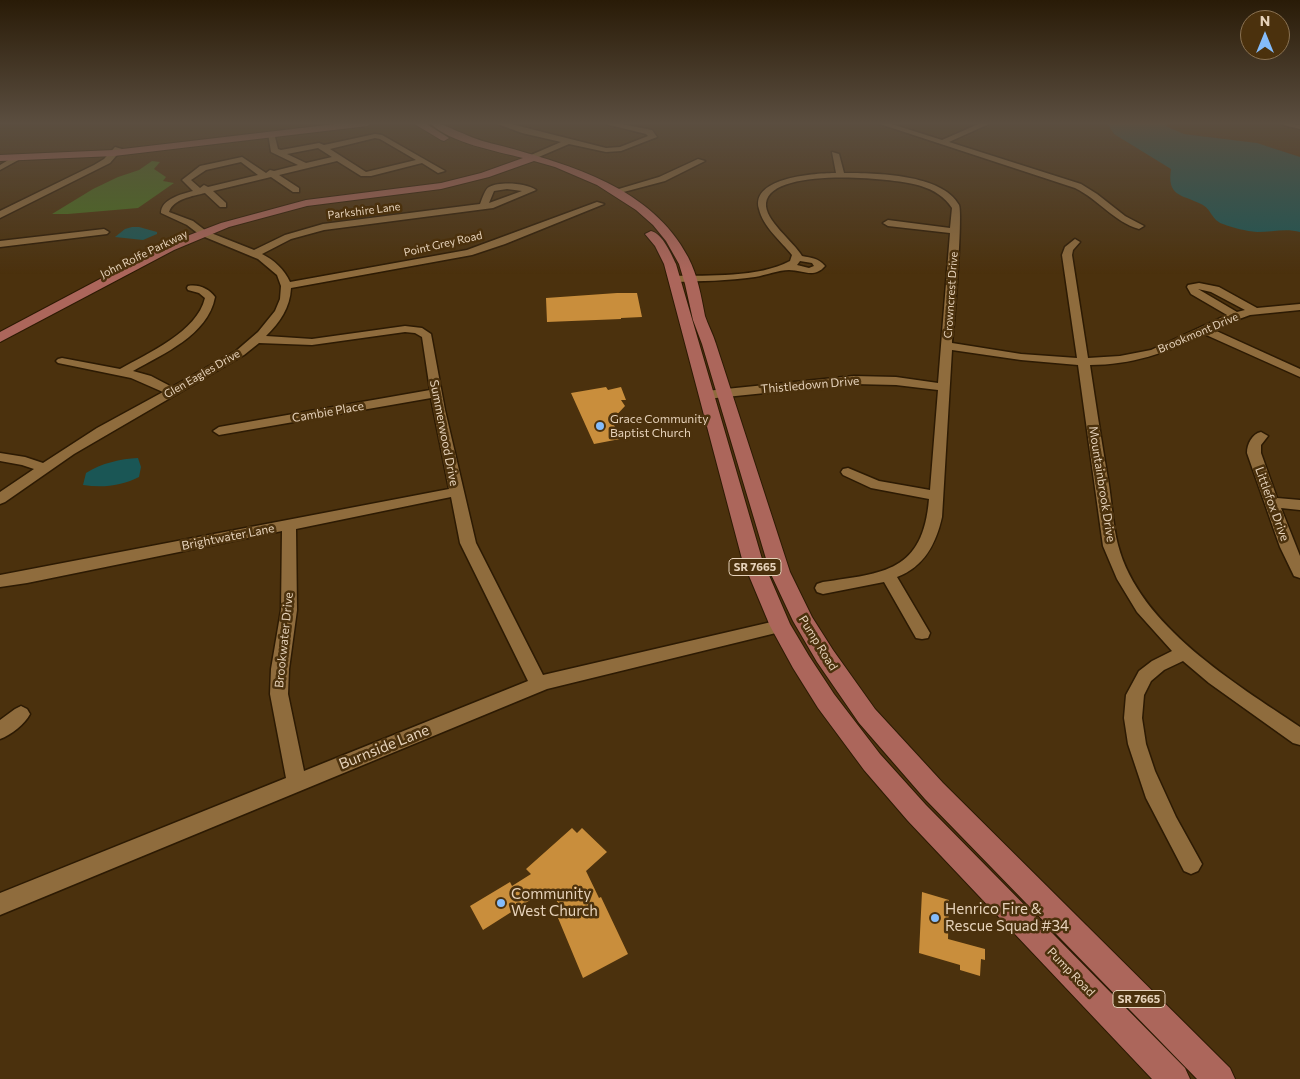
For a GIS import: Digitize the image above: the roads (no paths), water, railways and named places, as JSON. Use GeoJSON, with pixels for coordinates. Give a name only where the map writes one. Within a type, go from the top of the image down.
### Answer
{"type":"FeatureCollection","features":[{"type":"Feature","properties":{"kind":"main road","name":"John Rolfe Parkway"},"geometry":{"type":"LineString","coordinates":[[0,328],[143,253],[251,211],[346,192],[424,184],[477,173]]}},
{"type":"Feature","properties":{"kind":"main road","name":"John Rolfe Parkway"},"geometry":{"type":"LineString","coordinates":[[0,338],[199,231],[293,206],[345,197],[428,188],[489,173]]}},
{"type":"Feature","properties":{"kind":"main road","name":"Pump Road"},"geometry":{"type":"LineString","coordinates":[[562,173],[599,190],[624,207],[660,246],[670,264],[715,394],[788,590],[825,656],[867,716],[934,791],[1219,1079]]}},
{"type":"Feature","properties":{"kind":"main road","name":"Pump Road"},"geometry":{"type":"LineString","coordinates":[[581,173],[616,190],[672,241],[682,257],[698,306],[715,394],[752,559],[780,626],[826,701],[872,762],[917,813],[1174,1079]]}},
{"type":"Feature","properties":{"kind":"street"},"geometry":{"type":"LineString","coordinates":[[0,215],[83,173]]}},
{"type":"Feature","properties":{"kind":"street"},"geometry":{"type":"LineString","coordinates":[[195,173],[186,180],[222,205]]}},
{"type":"Feature","properties":{"kind":"street"},"geometry":{"type":"LineString","coordinates":[[616,190],[662,179],[675,173]]}},
{"type":"Feature","properties":{"kind":"street"},"geometry":{"type":"LineString","coordinates":[[1039,173],[1078,186],[1099,197],[1126,222],[1139,226]]}},
{"type":"Feature","properties":{"kind":"street"},"geometry":{"type":"LineString","coordinates":[[286,286],[278,270],[268,261],[199,231],[159,218],[155,213],[157,207],[170,198],[268,174],[296,190]]}},
{"type":"Feature","properties":{"kind":"street","name":"Crowncrest Drive"},"geometry":{"type":"LineString","coordinates":[[797,258],[797,255],[763,212],[762,199],[769,191],[787,182],[808,176],[841,174],[898,178],[937,190],[951,200],[956,208],[934,530],[926,549],[905,567],[888,576],[823,588]]}},
{"type":"Feature","properties":{"kind":"street","name":"Parkshire Lane"},"geometry":{"type":"LineString","coordinates":[[253,254],[288,238],[323,227],[483,206],[498,203],[532,190],[507,186],[491,188],[483,206]]}},
{"type":"Feature","properties":{"kind":"street"},"geometry":{"type":"LineString","coordinates":[[199,231],[193,225],[165,213],[165,208],[176,199],[201,190]]}},
{"type":"Feature","properties":{"kind":"street","name":"Point Grey Road"},"geometry":{"type":"LineString","coordinates":[[286,286],[469,253],[600,204]]}},
{"type":"Feature","properties":{"kind":"street"},"geometry":{"type":"LineString","coordinates":[[888,223],[955,231]]}},
{"type":"Feature","properties":{"kind":"street"},"geometry":{"type":"LineString","coordinates":[[0,244],[104,232]]}},
{"type":"Feature","properties":{"kind":"street","name":"Mountainbrook Drive"},"geometry":{"type":"LineString","coordinates":[[1075,242],[1068,249],[1067,255],[1111,546],[1118,567],[1127,586],[1144,610],[1184,653],[1212,676],[1300,738]]}},
{"type":"Feature","properties":{"kind":"street"},"geometry":{"type":"LineString","coordinates":[[674,279],[744,274],[788,266],[810,271],[817,270],[820,266],[818,262],[797,258],[788,266]]}},
{"type":"Feature","properties":{"kind":"street"},"geometry":{"type":"LineString","coordinates":[[1236,316],[1195,292],[1192,287],[1200,285],[1209,287],[1254,311]]}},
{"type":"Feature","properties":{"kind":"street","name":"Glen Eagles Drive"},"geometry":{"type":"LineString","coordinates":[[0,499],[102,431],[229,361],[257,339],[278,316],[284,304],[286,286]]}},
{"type":"Feature","properties":{"kind":"street"},"geometry":{"type":"LineString","coordinates":[[122,374],[186,332],[205,314],[210,303],[210,297],[203,291],[192,288]]}},
{"type":"Feature","properties":{"kind":"street","name":"Brookmont Drive"},"geometry":{"type":"LineString","coordinates":[[948,346],[1042,359],[1083,362],[1125,359],[1146,355],[1170,346],[1236,316],[1254,311],[1300,307]]}},
{"type":"Feature","properties":{"kind":"street","name":"Summerwood Drive"},"geometry":{"type":"LineString","coordinates":[[257,339],[301,343],[400,329],[418,330],[427,336],[455,492],[471,551],[539,684]]}},
{"type":"Feature","properties":{"kind":"street"},"geometry":{"type":"LineString","coordinates":[[1204,330],[1300,373]]}},
{"type":"Feature","properties":{"kind":"street"},"geometry":{"type":"LineString","coordinates":[[62,362],[160,384],[172,392]]}},
{"type":"Feature","properties":{"kind":"street","name":"Thistledown Drive"},"geometry":{"type":"LineString","coordinates":[[715,394],[854,380],[896,381],[944,388]]}},
{"type":"Feature","properties":{"kind":"street","name":"Cambie Place"},"geometry":{"type":"LineString","coordinates":[[220,431],[436,394]]}},
{"type":"Feature","properties":{"kind":"street","name":"Littlefox Drive"},"geometry":{"type":"LineString","coordinates":[[1260,436],[1254,445],[1254,453],[1271,502],[1300,572]]}},
{"type":"Feature","properties":{"kind":"street"},"geometry":{"type":"LineString","coordinates":[[0,458],[25,461],[44,468]]}},
{"type":"Feature","properties":{"kind":"street"},"geometry":{"type":"LineString","coordinates":[[848,472],[876,485],[936,496]]}},
{"type":"Feature","properties":{"kind":"street","name":"Brightwater Lane"},"geometry":{"type":"LineString","coordinates":[[0,581],[455,492]]}},
{"type":"Feature","properties":{"kind":"street"},"geometry":{"type":"LineString","coordinates":[[1271,502],[1300,506]]}},
{"type":"Feature","properties":{"kind":"street","name":"Brookwater Drive"},"geometry":{"type":"LineString","coordinates":[[289,525],[289,610],[280,669],[279,694],[297,782]]}},
{"type":"Feature","properties":{"kind":"street"},"geometry":{"type":"LineString","coordinates":[[888,576],[922,633]]}},
{"type":"Feature","properties":{"kind":"street","name":"Burnside Lane"},"geometry":{"type":"LineString","coordinates":[[0,904],[539,684],[780,626]]}},
{"type":"Feature","properties":{"kind":"street"},"geometry":{"type":"LineString","coordinates":[[1184,653],[1145,675],[1136,690],[1134,701],[1135,725],[1147,778],[1167,824],[1190,864]]}},
{"type":"Feature","properties":{"kind":"street"},"geometry":{"type":"LineString","coordinates":[[0,731],[21,714]]}},
{"type":"Feature","properties":{"kind":"water"},"geometry":{"type":"Polygon","coordinates":[[[1171,173],[1300,173],[1300,232],[1284,230],[1253,232],[1219,222],[1205,206],[1177,193],[1173,189],[1171,173]]]}},
{"type":"Feature","properties":{"kind":"water"},"geometry":{"type":"Polygon","coordinates":[[[132,227],[157,232],[157,234],[143,240],[115,237],[125,229],[132,227]]]}},
{"type":"Feature","properties":{"kind":"water"},"geometry":{"type":"Polygon","coordinates":[[[138,458],[141,467],[139,477],[112,486],[83,485],[86,473],[98,467],[111,462],[138,458]]]}},
{"type":"Feature","properties":{"kind":"place","name":"Grace Community Baptist Church"},"geometry":{"type":"Point","coordinates":[600,426]}},
{"type":"Feature","properties":{"kind":"place","name":"Community West Church"},"geometry":{"type":"Point","coordinates":[501,903]}},
{"type":"Feature","properties":{"kind":"place","name":"Henrico Fire & Rescue Squad #34"},"geometry":{"type":"Point","coordinates":[935,918]}}]}
